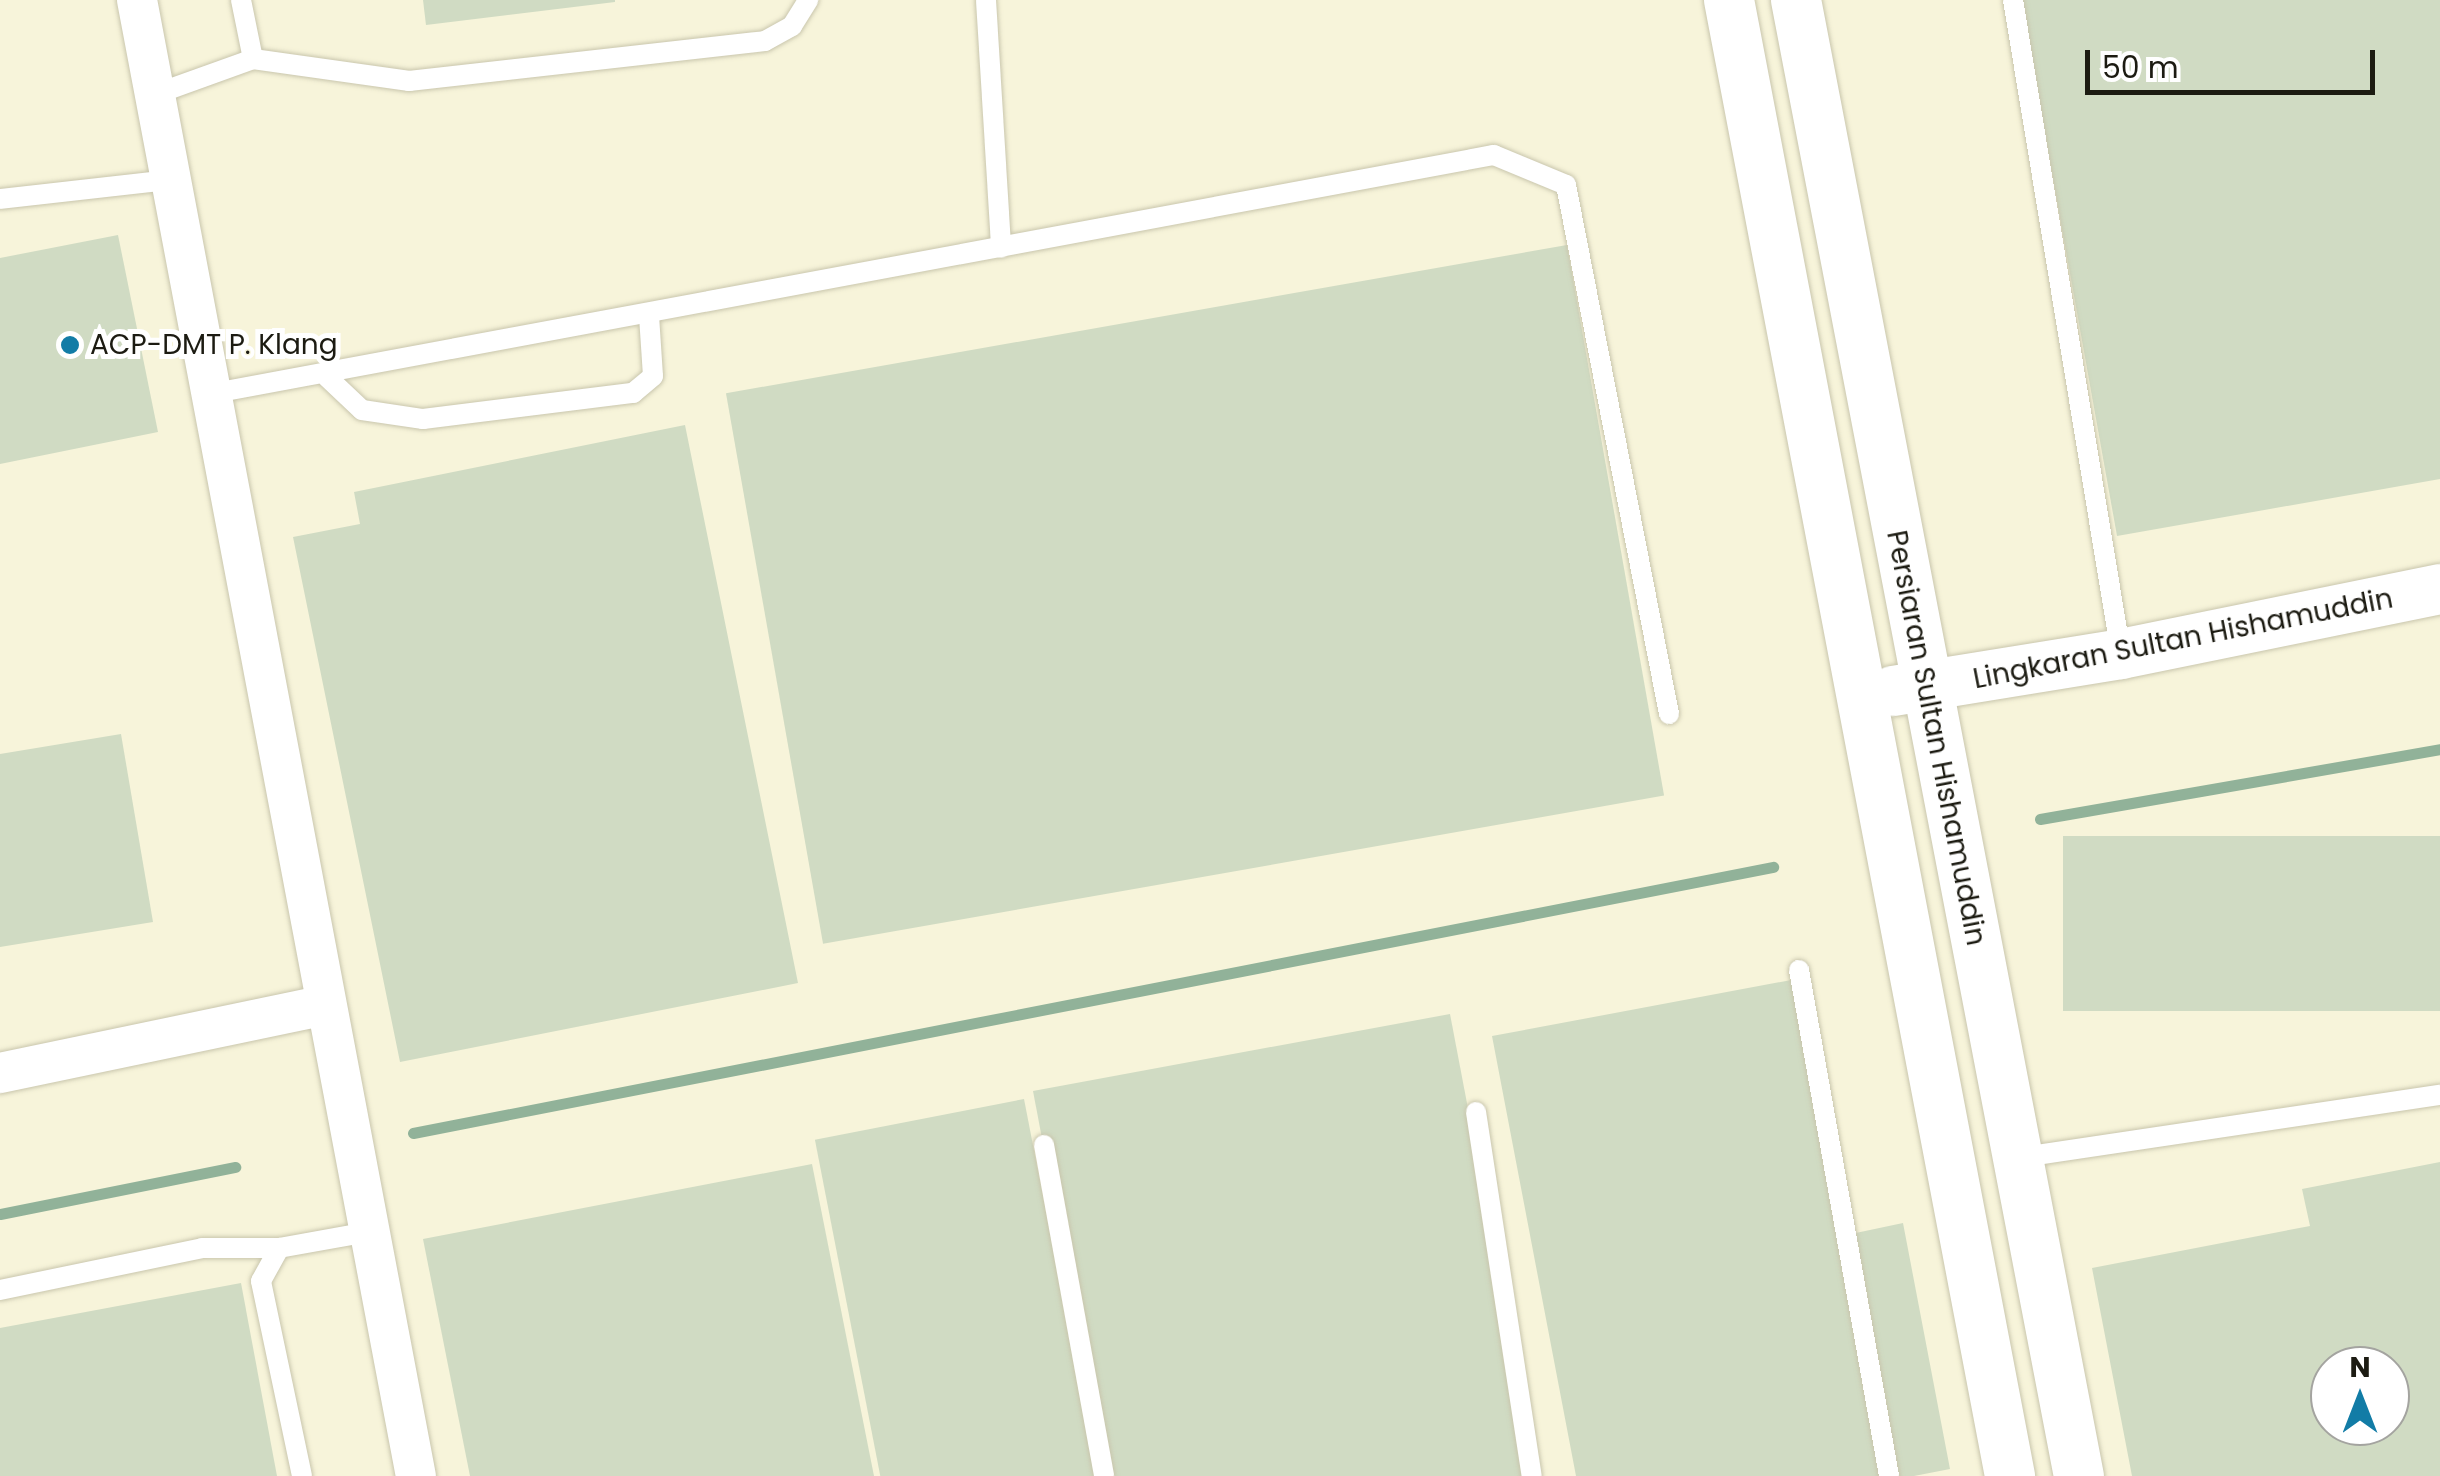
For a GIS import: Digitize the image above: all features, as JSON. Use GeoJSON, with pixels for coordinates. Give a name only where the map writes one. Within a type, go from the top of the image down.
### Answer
{"type":"FeatureCollection","features":[{"type":"Feature","properties":{"kind":"street"},"geometry":{"type":"LineString","coordinates":[[137,0],[416,1476]]}},
{"type":"Feature","properties":{"kind":"street"},"geometry":{"type":"LineString","coordinates":[[1729,0],[1858,696],[2010,1476]]}},
{"type":"Feature","properties":{"kind":"street","name":"Persiaran Sultan Hishamuddin"},"geometry":{"type":"LineString","coordinates":[[1796,0],[2079,1476]]}},
{"type":"Feature","properties":{"kind":"street","name":"Lingkaran Sultan Hishamuddin"},"geometry":{"type":"LineString","coordinates":[[1858,696],[2120,654],[2440,589]]}},
{"type":"Feature","properties":{"kind":"street"},"geometry":{"type":"LineString","coordinates":[[0,1073],[326,1004]]}},
{"type":"Feature","properties":{"kind":"lane"},"geometry":{"type":"LineString","coordinates":[[241,0],[253,58]]}},
{"type":"Feature","properties":{"kind":"lane"},"geometry":{"type":"LineString","coordinates":[[156,94],[253,58],[409,81],[764,41],[792,26],[808,0]]}},
{"type":"Feature","properties":{"kind":"lane"},"geometry":{"type":"LineString","coordinates":[[986,0],[1001,248]]}},
{"type":"Feature","properties":{"kind":"lane"},"geometry":{"type":"LineString","coordinates":[[2013,0],[2120,654]]}},
{"type":"Feature","properties":{"kind":"lane"},"geometry":{"type":"LineString","coordinates":[[209,394],[326,377],[1494,155],[1566,185],[1669,714]]}},
{"type":"Feature","properties":{"kind":"lane"},"geometry":{"type":"LineString","coordinates":[[0,199],[169,180]]}},
{"type":"Feature","properties":{"kind":"lane"},"geometry":{"type":"LineString","coordinates":[[326,377],[362,410],[423,419],[632,393],[653,376],[649,316]]}},
{"type":"Feature","properties":{"kind":"lane"},"geometry":{"type":"LineString","coordinates":[[1799,970],[1889,1476]]}},
{"type":"Feature","properties":{"kind":"lane"},"geometry":{"type":"LineString","coordinates":[[2017,1158],[2440,1094]]}},
{"type":"Feature","properties":{"kind":"lane"},"geometry":{"type":"LineString","coordinates":[[1476,1112],[1532,1476]]}},
{"type":"Feature","properties":{"kind":"lane"},"geometry":{"type":"LineString","coordinates":[[1044,1145],[1104,1476]]}},
{"type":"Feature","properties":{"kind":"lane"},"geometry":{"type":"LineString","coordinates":[[0,1290],[202,1248],[279,1248],[368,1232]]}},
{"type":"Feature","properties":{"kind":"lane"},"geometry":{"type":"LineString","coordinates":[[279,1248],[261,1281],[302,1476]]}},
{"type":"Feature","properties":{"kind":"building"},"geometry":{"type":"Polygon","coordinates":[[[423,0],[615,0],[615,2],[426,25],[423,0]]]}},
{"type":"Feature","properties":{"kind":"building"},"geometry":{"type":"Polygon","coordinates":[[[2021,0],[2440,0],[2440,479],[2117,536],[2021,0]]]}},
{"type":"Feature","properties":{"kind":"building","name":"ACP-DMT P. Klang"},"geometry":{"type":"Polygon","coordinates":[[[118,235],[158,432],[0,464],[0,258],[118,235]]]}},
{"type":"Feature","properties":{"kind":"building"},"geometry":{"type":"Polygon","coordinates":[[[1567,245],[1664,796],[823,944],[726,393],[1567,245]]]}},
{"type":"Feature","properties":{"kind":"building"},"geometry":{"type":"Polygon","coordinates":[[[685,425],[798,983],[400,1062],[293,537],[360,524],[354,492],[685,425]]]}},
{"type":"Feature","properties":{"kind":"building"},"geometry":{"type":"Polygon","coordinates":[[[121,734],[153,922],[0,947],[0,754],[121,734]]]}},
{"type":"Feature","properties":{"kind":"building"},"geometry":{"type":"Polygon","coordinates":[[[2063,836],[2440,836],[2440,1011],[2063,1011],[2063,836]]]}},
{"type":"Feature","properties":{"kind":"building"},"geometry":{"type":"Polygon","coordinates":[[[1802,978],[1851,1234],[1903,1223],[1950,1469],[1914,1476],[1576,1476],[1492,1036],[1802,978]]]}},
{"type":"Feature","properties":{"kind":"building"},"geometry":{"type":"Polygon","coordinates":[[[1450,1014],[1538,1476],[1106,1476],[1033,1091],[1450,1014]]]}},
{"type":"Feature","properties":{"kind":"building"},"geometry":{"type":"Polygon","coordinates":[[[1024,1099],[1097,1476],[880,1476],[815,1140],[1024,1099]]]}},
{"type":"Feature","properties":{"kind":"building"},"geometry":{"type":"Polygon","coordinates":[[[2440,1162],[2440,1476],[2132,1476],[2092,1268],[2310,1226],[2302,1189],[2440,1162]]]}},
{"type":"Feature","properties":{"kind":"building"},"geometry":{"type":"Polygon","coordinates":[[[812,1164],[874,1476],[470,1476],[423,1239],[812,1164]]]}},
{"type":"Feature","properties":{"kind":"building"},"geometry":{"type":"Polygon","coordinates":[[[241,1283],[277,1476],[0,1476],[0,1328],[241,1283]]]}},
{"type":"Feature","properties":{"kind":"waterway"},"geometry":{"type":"LineString","coordinates":[[2040,819],[2440,749]]}},
{"type":"Feature","properties":{"kind":"waterway"},"geometry":{"type":"LineString","coordinates":[[413,1133],[1773,867]]}},
{"type":"Feature","properties":{"kind":"waterway"},"geometry":{"type":"LineString","coordinates":[[0,1214],[235,1167]]}},
{"type":"Feature","properties":{"kind":"place","name":"ACP-DMT P. Klang"},"geometry":{"type":"Point","coordinates":[70,345]}}]}
